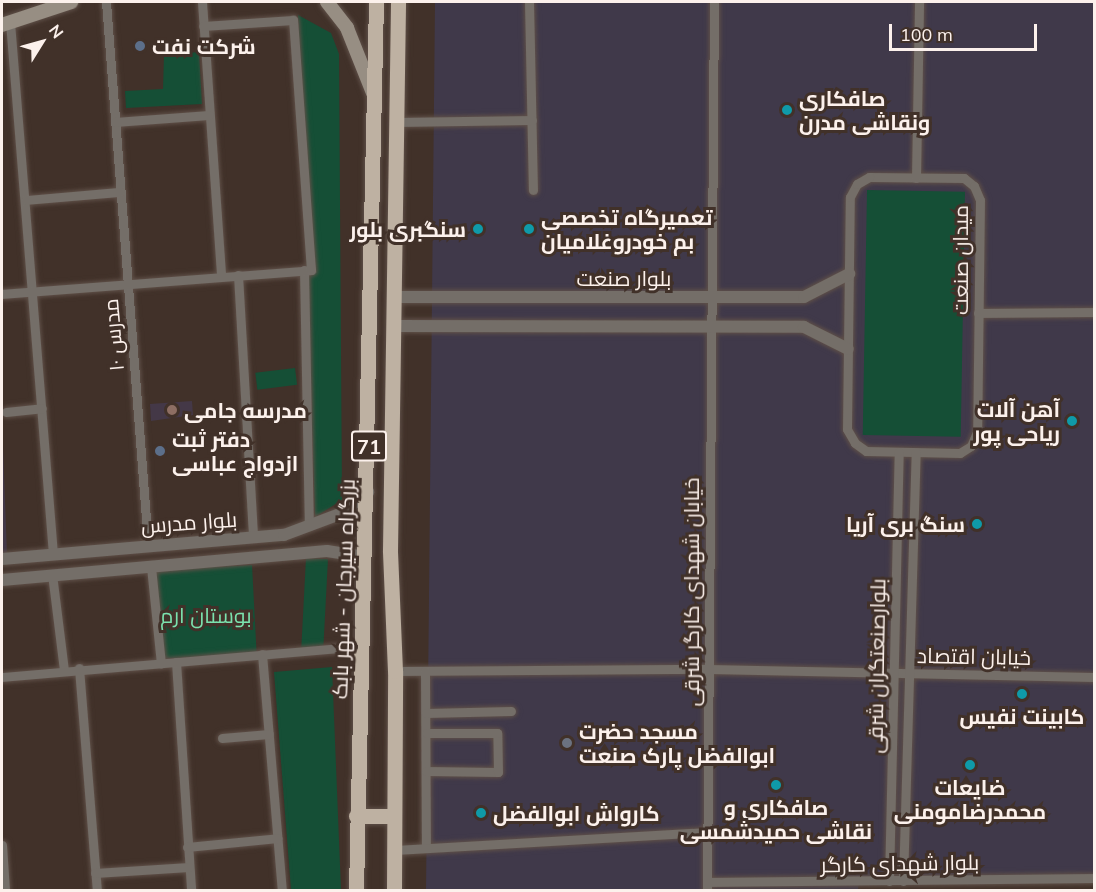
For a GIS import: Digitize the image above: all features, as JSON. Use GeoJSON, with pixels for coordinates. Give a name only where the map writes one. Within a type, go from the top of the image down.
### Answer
{"type":"FeatureCollection","features":[{"type":"Feature","properties":{"kind":"highway","name":"بزرگراه سیرجان - شهر بابک"},"geometry":{"type":"LineString","coordinates":[[356,891],[361,646],[368,492],[376,2]]}},
{"type":"Feature","properties":{"kind":"highway","name":"71"},"geometry":{"type":"LineString","coordinates":[[393,891],[395,671],[390,550],[398,2]]}},
{"type":"Feature","properties":{"kind":"highway"},"geometry":{"type":"LineString","coordinates":[[356,816],[393,816]]}},
{"type":"Feature","properties":{"kind":"main road"},"geometry":{"type":"LineString","coordinates":[[6,24],[71,2]]}},
{"type":"Feature","properties":{"kind":"main road"},"geometry":{"type":"LineString","coordinates":[[327,2],[347,28],[374,96]]}},
{"type":"Feature","properties":{"kind":"street","name":"مدرس ۱۰"},"geometry":{"type":"LineString","coordinates":[[106,2],[148,544]]}},
{"type":"Feature","properties":{"kind":"street"},"geometry":{"type":"LineString","coordinates":[[202,2],[221,276]]}},
{"type":"Feature","properties":{"kind":"street"},"geometry":{"type":"LineString","coordinates":[[530,2],[533,190]]}},
{"type":"Feature","properties":{"kind":"street","name":"خیابان شهدای کارگر شرقی"},"geometry":{"type":"LineString","coordinates":[[707,886],[714,2]]}},
{"type":"Feature","properties":{"kind":"street"},"geometry":{"type":"LineString","coordinates":[[916,178],[919,2]]}},
{"type":"Feature","properties":{"kind":"street"},"geometry":{"type":"LineString","coordinates":[[203,26],[293,20],[308,270],[309,526]]}},
{"type":"Feature","properties":{"kind":"street"},"geometry":{"type":"LineString","coordinates":[[6,24],[26,200],[53,554]]}},
{"type":"Feature","properties":{"kind":"street"},"geometry":{"type":"LineString","coordinates":[[115,122],[209,115]]}},
{"type":"Feature","properties":{"kind":"street"},"geometry":{"type":"LineString","coordinates":[[396,122],[532,120]]}},
{"type":"Feature","properties":{"kind":"street","name":"میدان صنعت"},"geometry":{"type":"LineString","coordinates":[[870,177],[916,178],[964,178],[974,186],[980,200],[976,432],[971,446],[960,453],[866,451],[855,443],[847,429],[850,197],[857,184],[870,177]]}},
{"type":"Feature","properties":{"kind":"street"},"geometry":{"type":"LineString","coordinates":[[26,200],[120,192]]}},
{"type":"Feature","properties":{"kind":"street"},"geometry":{"type":"LineString","coordinates":[[2,294],[33,289],[308,270]]}},
{"type":"Feature","properties":{"kind":"street","name":"بلوار صنعت"},"geometry":{"type":"LineString","coordinates":[[394,297],[804,297],[849,274]]}},
{"type":"Feature","properties":{"kind":"street"},"geometry":{"type":"LineString","coordinates":[[238,275],[253,537]]}},
{"type":"Feature","properties":{"kind":"street"},"geometry":{"type":"LineString","coordinates":[[978,313],[1095,312]]}},
{"type":"Feature","properties":{"kind":"street"},"geometry":{"type":"LineString","coordinates":[[393,326],[711,329],[804,327],[848,349]]}},
{"type":"Feature","properties":{"kind":"street"},"geometry":{"type":"LineString","coordinates":[[6,412],[42,408]]}},
{"type":"Feature","properties":{"kind":"street","name":"بلوارصنعتگران شرقی"},"geometry":{"type":"LineString","coordinates":[[889,881],[898,452]]}},
{"type":"Feature","properties":{"kind":"street"},"geometry":{"type":"LineString","coordinates":[[903,881],[916,452]]}},
{"type":"Feature","properties":{"kind":"street","name":"بلوار مدرس"},"geometry":{"type":"LineString","coordinates":[[2,559],[148,544],[284,535],[340,514],[368,492]]}},
{"type":"Feature","properties":{"kind":"street"},"geometry":{"type":"LineString","coordinates":[[897,497],[914,498]]}},
{"type":"Feature","properties":{"kind":"street"},"geometry":{"type":"LineString","coordinates":[[284,535],[285,554]]}},
{"type":"Feature","properties":{"kind":"street","name":"بلوار مدرس"},"geometry":{"type":"LineString","coordinates":[[2,579],[327,551],[365,557]]}},
{"type":"Feature","properties":{"kind":"street"},"geometry":{"type":"LineString","coordinates":[[152,567],[161,663]]}},
{"type":"Feature","properties":{"kind":"street"},"geometry":{"type":"LineString","coordinates":[[52,574],[64,670]]}},
{"type":"Feature","properties":{"kind":"street"},"geometry":{"type":"LineString","coordinates":[[2,677],[79,668],[361,646]]}},
{"type":"Feature","properties":{"kind":"street"},"geometry":{"type":"LineString","coordinates":[[262,654],[282,891]]}},
{"type":"Feature","properties":{"kind":"street"},"geometry":{"type":"LineString","coordinates":[[176,662],[191,891]]}},
{"type":"Feature","properties":{"kind":"street"},"geometry":{"type":"LineString","coordinates":[[79,668],[97,891]]}},
{"type":"Feature","properties":{"kind":"street","name":"خیابان اقتصاد"},"geometry":{"type":"LineString","coordinates":[[395,671],[709,669],[1095,676]]}},
{"type":"Feature","properties":{"kind":"street"},"geometry":{"type":"LineString","coordinates":[[425,671],[426,847]]}},
{"type":"Feature","properties":{"kind":"street"},"geometry":{"type":"LineString","coordinates":[[426,713],[511,711]]}},
{"type":"Feature","properties":{"kind":"street"},"geometry":{"type":"LineString","coordinates":[[426,771],[498,772],[497,733],[427,733]]}},
{"type":"Feature","properties":{"kind":"street"},"geometry":{"type":"LineString","coordinates":[[222,738],[269,734]]}},
{"type":"Feature","properties":{"kind":"street"},"geometry":{"type":"LineString","coordinates":[[395,850],[707,832]]}},
{"type":"Feature","properties":{"kind":"street"},"geometry":{"type":"LineString","coordinates":[[187,847],[278,838]]}},
{"type":"Feature","properties":{"kind":"street"},"geometry":{"type":"LineString","coordinates":[[2,845],[5,891]]}},
{"type":"Feature","properties":{"kind":"street"},"geometry":{"type":"LineString","coordinates":[[95,873],[189,867]]}},
{"type":"Feature","properties":{"kind":"street","name":"بلوار شهدای کارگر"},"geometry":{"type":"LineString","coordinates":[[707,886],[1095,878]]}},
{"type":"Feature","properties":{"kind":"street"},"geometry":{"type":"LineString","coordinates":[[1003,891],[1004,880]]}},
{"type":"Feature","properties":{"kind":"shaded area"},"geometry":{"type":"Polygon","coordinates":[[[435,2],[1094,2],[1094,878],[859,880],[858,890],[426,890],[435,2]]]}},
{"type":"Feature","properties":{"kind":"shaded area","name":"مدرسه جامی"},"geometry":{"type":"Polygon","coordinates":[[[192,401],[193,415],[151,421],[150,404],[192,401]]]}},
{"type":"Feature","properties":{"kind":"shaded area"},"geometry":{"type":"Polygon","coordinates":[[[2,419],[7,554],[2,554],[2,419]]]}},
{"type":"Feature","properties":{"kind":"green space"},"geometry":{"type":"Polygon","coordinates":[[[298,15],[331,33],[339,54],[342,500],[315,517],[298,15]]]}},
{"type":"Feature","properties":{"kind":"green space"},"geometry":{"type":"Polygon","coordinates":[[[199,52],[202,104],[126,108],[125,91],[163,89],[164,55],[199,52]]]}},
{"type":"Feature","properties":{"kind":"green space"},"geometry":{"type":"Polygon","coordinates":[[[867,190],[965,192],[961,437],[863,435],[867,190]]]}},
{"type":"Feature","properties":{"kind":"green space"},"geometry":{"type":"Polygon","coordinates":[[[295,368],[297,385],[257,390],[255,373],[295,368]]]}},
{"type":"Feature","properties":{"kind":"green space"},"geometry":{"type":"Polygon","coordinates":[[[306,558],[328,559],[323,650],[301,649],[306,558]]]}},
{"type":"Feature","properties":{"kind":"green space","name":"بوستان ارم"},"geometry":{"type":"Polygon","coordinates":[[[252,565],[257,654],[160,659],[155,570],[252,565]]]}},
{"type":"Feature","properties":{"kind":"green space"},"geometry":{"type":"Polygon","coordinates":[[[332,667],[341,890],[291,890],[274,672],[332,667]]]}},
{"type":"Feature","properties":{"kind":"place","name":"شرکت نفت"},"geometry":{"type":"Point","coordinates":[140,46]}},
{"type":"Feature","properties":{"kind":"place","name":"صافکاری ونقاشی مدرن"},"geometry":{"type":"Point","coordinates":[787,110]}},
{"type":"Feature","properties":{"kind":"place","name":"سنگبری بلور"},"geometry":{"type":"Point","coordinates":[478,229]}},
{"type":"Feature","properties":{"kind":"place","name":"تعمیرگاه تخصصی بم خودروغلامیان"},"geometry":{"type":"Point","coordinates":[529,229]}},
{"type":"Feature","properties":{"kind":"place","name":"مدرسه جامی"},"geometry":{"type":"Point","coordinates":[172,410]}},
{"type":"Feature","properties":{"kind":"place","name":"آهن آلات ریاحی پور"},"geometry":{"type":"Point","coordinates":[1072,421]}},
{"type":"Feature","properties":{"kind":"place","name":"دفتر ثبت ازدواج عباسی"},"geometry":{"type":"Point","coordinates":[160,451]}},
{"type":"Feature","properties":{"kind":"place","name":"سنگ بری آریا"},"geometry":{"type":"Point","coordinates":[977,524]}},
{"type":"Feature","properties":{"kind":"place","name":"کابینت نفیس"},"geometry":{"type":"Point","coordinates":[1022,694]}},
{"type":"Feature","properties":{"kind":"place","name":"مسجد حضرت ابوالفضل پارک صنعت"},"geometry":{"type":"Point","coordinates":[567,743]}},
{"type":"Feature","properties":{"kind":"place","name":"ضایعات محمدرضامومنی"},"geometry":{"type":"Point","coordinates":[970,765]}},
{"type":"Feature","properties":{"kind":"place","name":"صافکاری و نقاشی حمیدشمسی"},"geometry":{"type":"Point","coordinates":[776,785]}},
{"type":"Feature","properties":{"kind":"place","name":"کارواش ابوالفضل"},"geometry":{"type":"Point","coordinates":[481,813]}}]}
